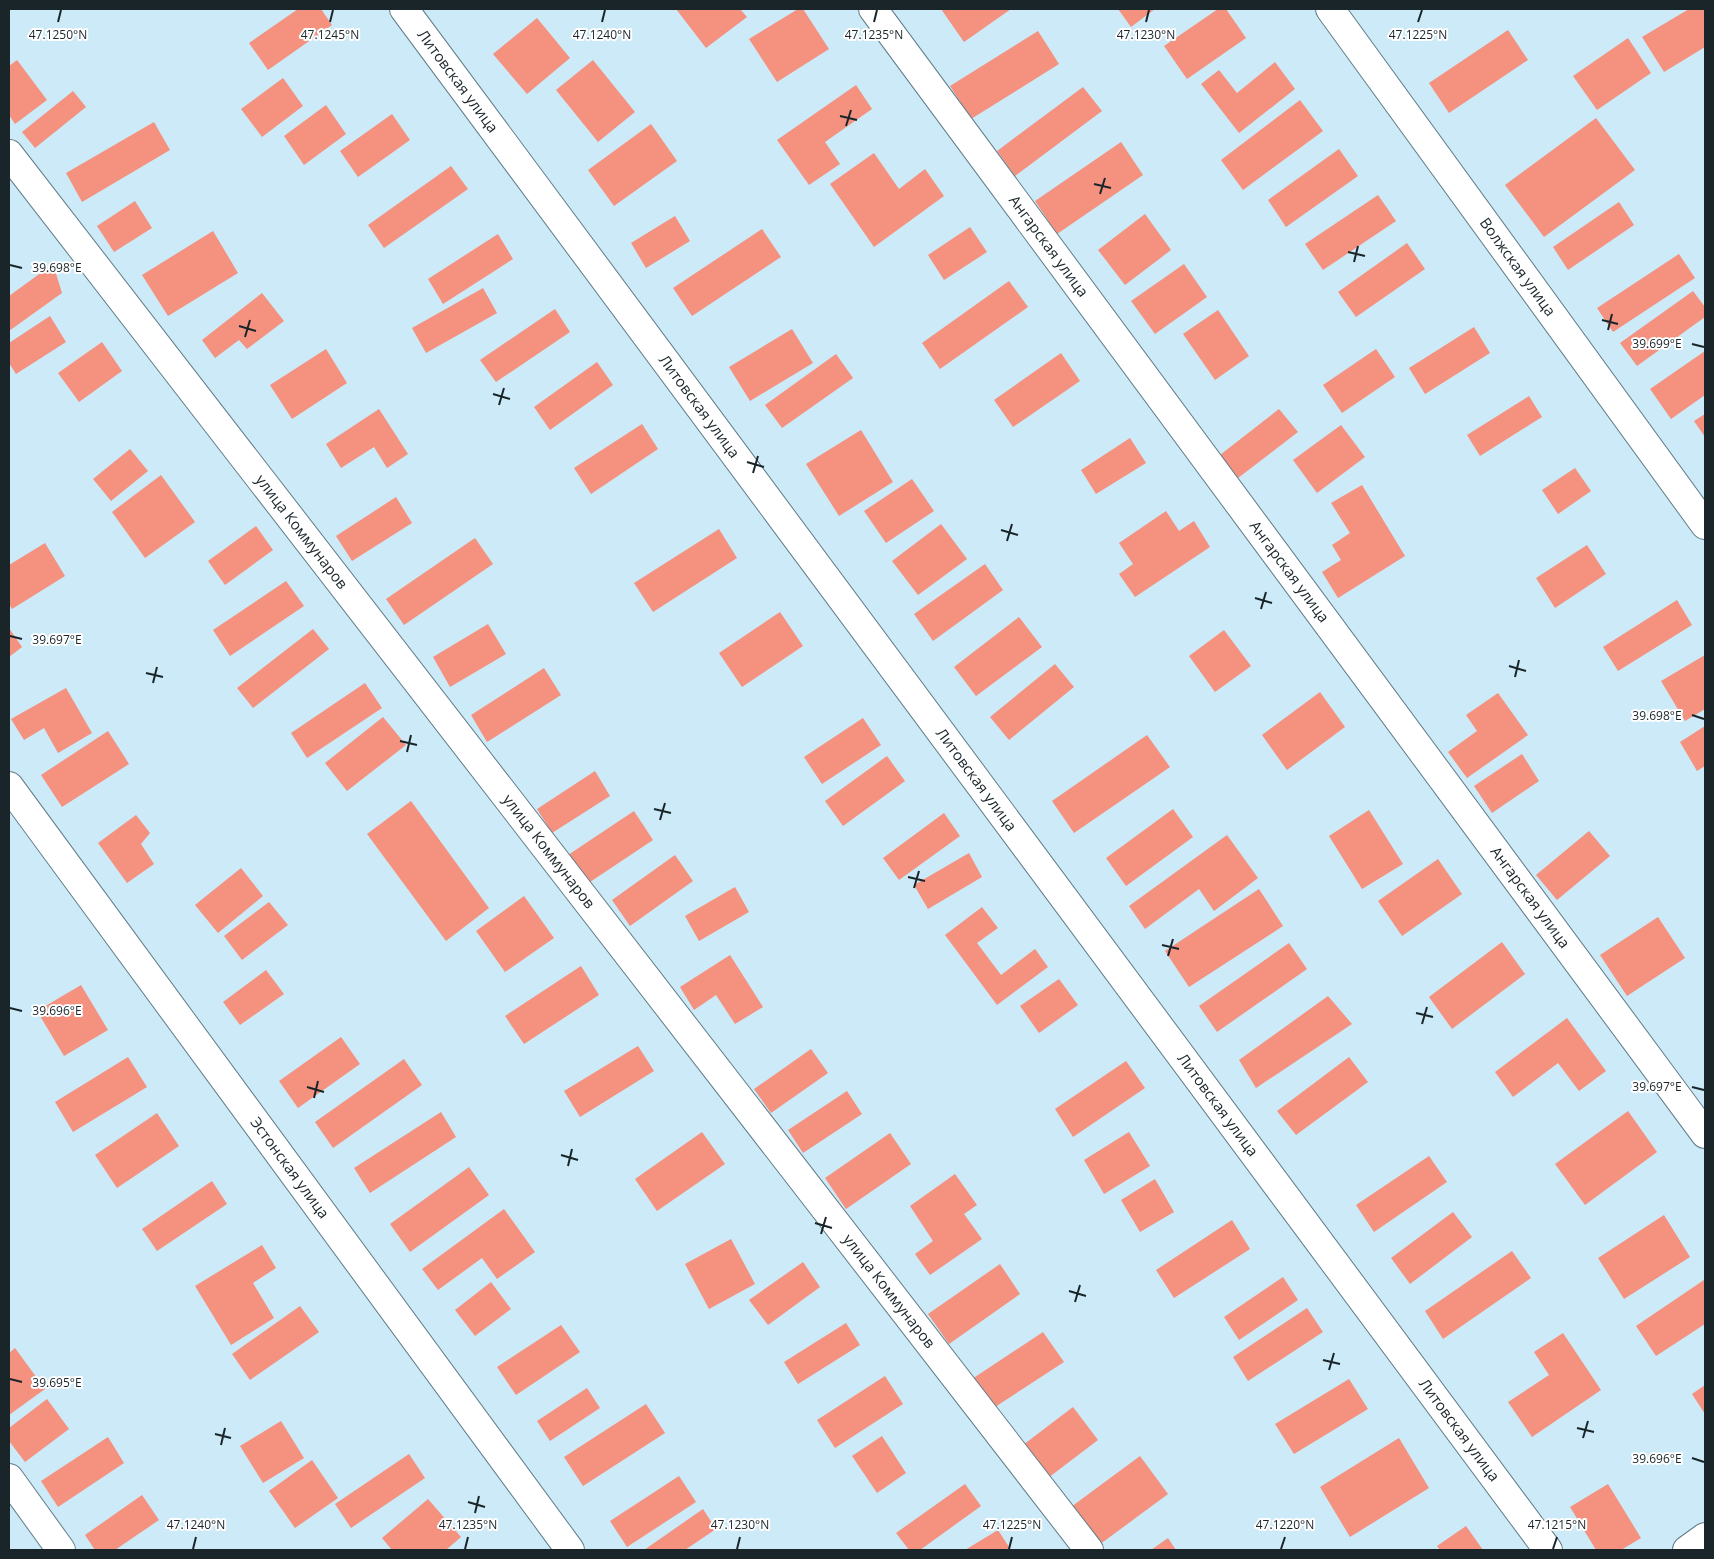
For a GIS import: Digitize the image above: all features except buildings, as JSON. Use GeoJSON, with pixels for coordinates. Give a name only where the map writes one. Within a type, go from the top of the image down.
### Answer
{"type":"FeatureCollection","features":[{"type":"Feature","properties":{"kind":"street","name":"Литовская улица"},"geometry":{"type":"LineString","coordinates":[[404,9],[1548,1550]]}},
{"type":"Feature","properties":{"kind":"street","name":"Ангарская улица"},"geometry":{"type":"LineString","coordinates":[[873,9],[1705,1134]]}},
{"type":"Feature","properties":{"kind":"street","name":"Волжская улица"},"geometry":{"type":"LineString","coordinates":[[1330,9],[1705,525]]}},
{"type":"Feature","properties":{"kind":"street","name":"улица Коммунаров"},"geometry":{"type":"LineString","coordinates":[[9,154],[1089,1550]]}},
{"type":"Feature","properties":{"kind":"street","name":"Эстонская улица"},"geometry":{"type":"LineString","coordinates":[[9,786],[570,1550]]}},
{"type":"Feature","properties":{"kind":"street"},"geometry":{"type":"LineString","coordinates":[[9,1478],[61,1550]]}},
{"type":"Feature","properties":{"kind":"street"},"geometry":{"type":"LineString","coordinates":[[1687,1550],[1705,1537]]}}]}
